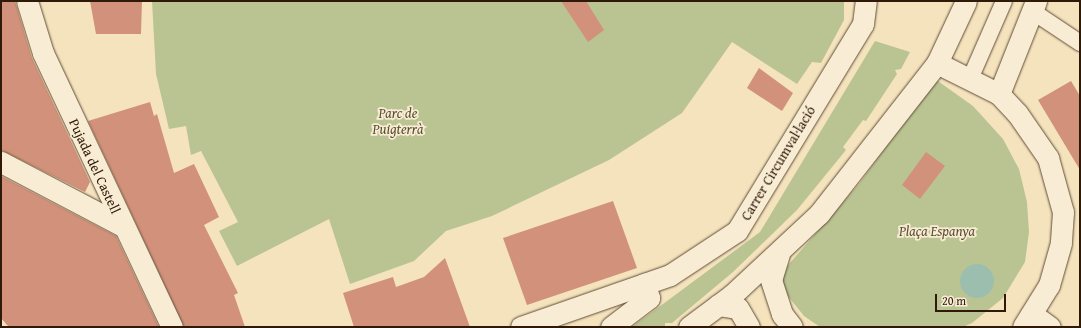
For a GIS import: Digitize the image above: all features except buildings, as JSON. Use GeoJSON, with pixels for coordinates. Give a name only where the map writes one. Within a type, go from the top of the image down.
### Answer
{"type":"FeatureCollection","features":[{"type":"Feature","properties":{"kind":"street","name":"Pujada del Castell"},"geometry":{"type":"LineString","coordinates":[[27,1],[43,53],[123,226],[172,327]]}},
{"type":"Feature","properties":{"kind":"street","name":"Carrer Circumval·lació"},"geometry":{"type":"LineString","coordinates":[[521,327],[670,275],[737,231],[863,24],[866,1]]}},
{"type":"Feature","properties":{"kind":"street"},"geometry":{"type":"LineString","coordinates":[[689,327],[718,305],[779,253],[819,214],[852,174],[937,63],[966,1]]}},
{"type":"Feature","properties":{"kind":"street"},"geometry":{"type":"LineString","coordinates":[[970,79],[1004,1]]}},
{"type":"Feature","properties":{"kind":"street"},"geometry":{"type":"LineString","coordinates":[[999,94],[1034,6],[1080,43]]}},
{"type":"Feature","properties":{"kind":"street"},"geometry":{"type":"LineString","coordinates":[[937,63],[999,94],[1017,112],[1048,158],[1063,212],[1061,243],[1049,285],[1028,320],[1050,327]]}},
{"type":"Feature","properties":{"kind":"street"},"geometry":{"type":"LineString","coordinates":[[1,162],[123,226]]}},
{"type":"Feature","properties":{"kind":"street"},"geometry":{"type":"LineString","coordinates":[[779,253],[771,280],[782,314],[792,327]]}},
{"type":"Feature","properties":{"kind":"street"},"geometry":{"type":"LineString","coordinates":[[611,327],[650,298],[645,284]]}},
{"type":"Feature","properties":{"kind":"street"},"geometry":{"type":"LineString","coordinates":[[718,305],[738,308],[749,327]]}},
{"type":"Feature","properties":{"kind":"green space","name":"Parc de Puigterrà"},"geometry":{"type":"Polygon","coordinates":[[[152,1],[844,1],[844,20],[821,63],[812,62],[797,84],[732,42],[682,113],[609,160],[492,216],[446,231],[414,261],[350,284],[329,219],[237,266],[219,231],[238,222],[201,151],[191,155],[186,126],[169,129],[156,74],[152,1]]]}},
{"type":"Feature","properties":{"kind":"green space"},"geometry":{"type":"Polygon","coordinates":[[[875,41],[910,52],[901,69],[895,70],[897,74],[866,121],[863,120],[843,147],[846,150],[797,210],[733,272],[672,323],[665,323],[665,327],[632,327],[760,232],[875,41]]]}},
{"type":"Feature","properties":{"kind":"green space","name":"Plaça Espanya"},"geometry":{"type":"Polygon","coordinates":[[[935,79],[973,106],[1003,139],[1019,169],[1027,202],[1029,232],[1025,262],[1003,298],[972,323],[963,327],[820,327],[804,316],[775,280],[859,184],[935,79]]]}},
{"type":"Feature","properties":{"kind":"shaded area"},"geometry":{"type":"Polygon","coordinates":[[[977,264],[989,269],[994,281],[989,293],[977,298],[965,293],[960,281],[965,269],[977,264]]]}}]}
